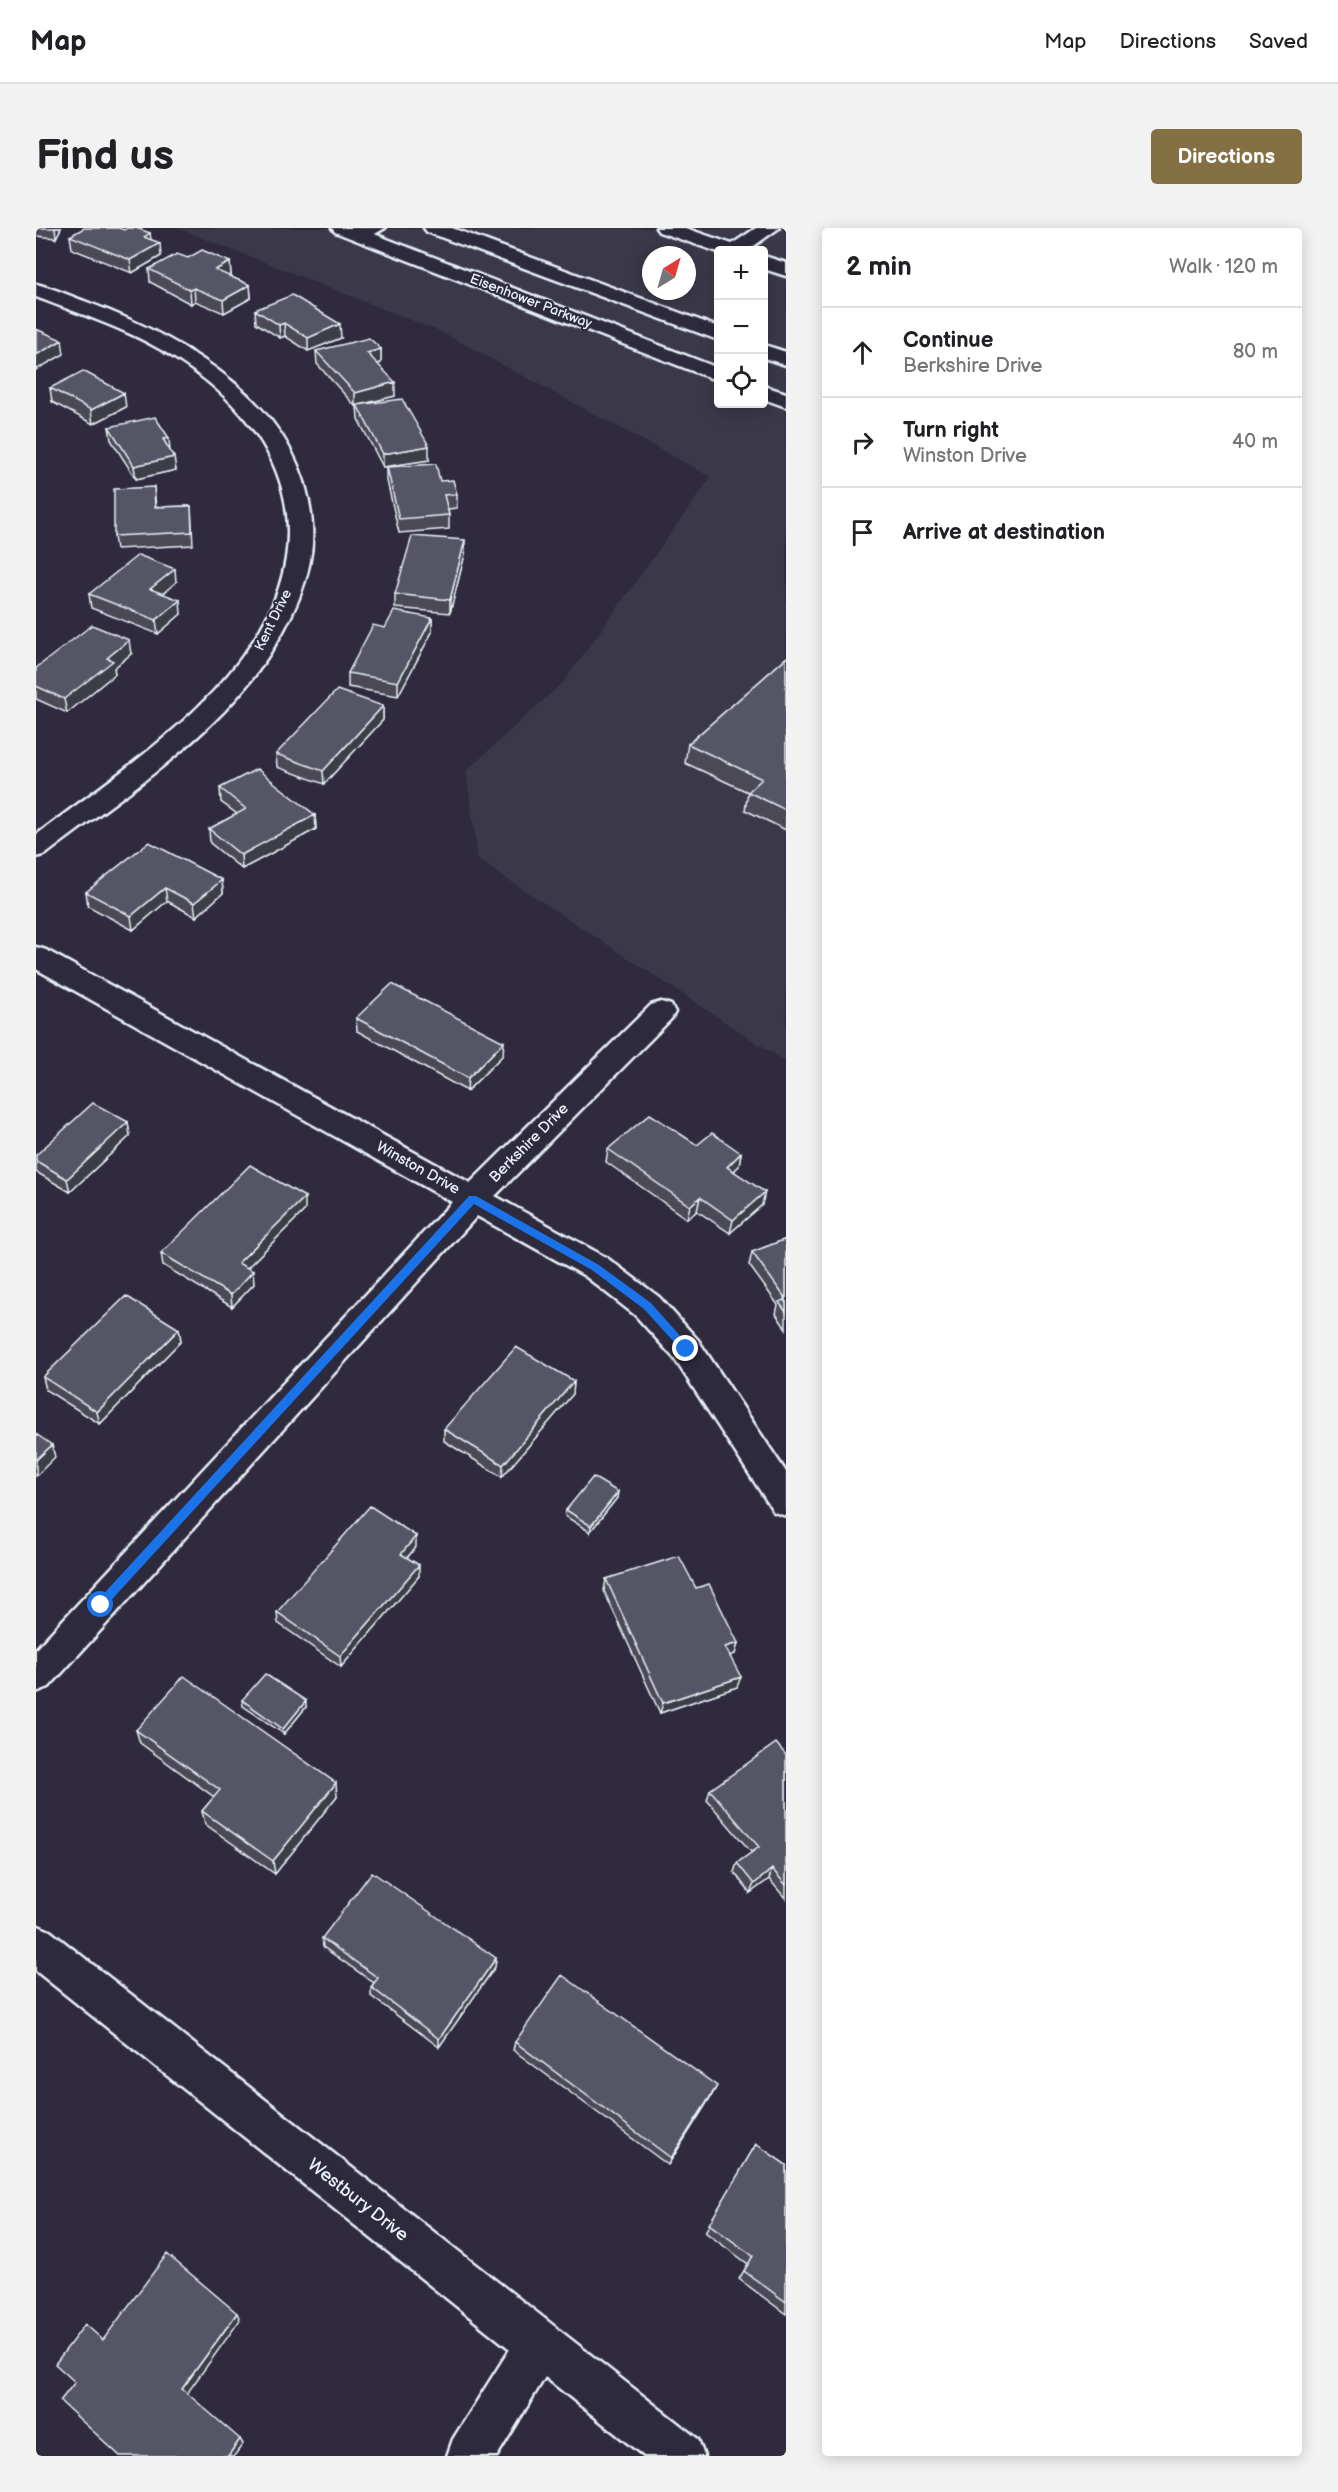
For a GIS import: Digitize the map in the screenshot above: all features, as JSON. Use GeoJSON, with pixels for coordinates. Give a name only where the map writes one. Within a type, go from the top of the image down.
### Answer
{"type":"FeatureCollection","features":[{"type":"Feature","properties":{"kind":"street","name":"Eisenhower Parkway"},"geometry":{"type":"LineString","coordinates":[[342,228],[369,232],[714,373]]}},
{"type":"Feature","properties":{"kind":"street"},"geometry":{"type":"LineString","coordinates":[[434,228],[714,333]]}},
{"type":"Feature","properties":{"kind":"street"},"geometry":{"type":"LineString","coordinates":[[666,228],[698,232],[724,246]]}},
{"type":"Feature","properties":{"kind":"street"},"geometry":{"type":"LineString","coordinates":[[742,246],[769,228]]}},
{"type":"Feature","properties":{"kind":"street"},"geometry":{"type":"LineString","coordinates":[[768,263],[786,270]]}},
{"type":"Feature","properties":{"kind":"street","name":"Kent Drive"},"geometry":{"type":"LineString","coordinates":[[36,290],[141,333],[181,353],[245,404],[280,451],[295,494],[301,526],[297,561],[287,598],[262,648],[235,683],[165,748],[36,848]]}},
{"type":"Feature","properties":{"kind":"street"},"geometry":{"type":"LineString","coordinates":[[768,352],[786,359]]}},
{"type":"Feature","properties":{"kind":"street"},"geometry":{"type":"LineString","coordinates":[[768,394],[786,401]]}},
{"type":"Feature","properties":{"kind":"street","name":"Winston Drive"},"geometry":{"type":"LineString","coordinates":[[36,957],[596,1267],[647,1306],[686,1349],[786,1502]]}},
{"type":"Feature","properties":{"kind":"street","name":"Berkshire Drive"},"geometry":{"type":"LineString","coordinates":[[36,1676],[473,1199],[661,1012]]}},
{"type":"Feature","properties":{"kind":"street","name":"Westbury Drive"},"geometry":{"type":"LineString","coordinates":[[36,1945],[681,2456]]}},
{"type":"Feature","properties":{"kind":"street"},"geometry":{"type":"LineString","coordinates":[[470,2456],[539,2343]]}},
{"type":"Feature","properties":{"kind":"shaded area"},"geometry":{"type":"Polygon","coordinates":[[[177,228],[786,228],[786,1062],[478,860],[466,771],[565,680],[711,477],[441,332],[177,228]]]}},
{"type":"Feature","properties":{"kind":"building"},"geometry":{"type":"Polygon","coordinates":[[[84,228],[124,230],[136,228],[150,233],[144,237],[160,243],[130,260],[70,236],[84,228]]]}},
{"type":"Feature","properties":{"kind":"building"},"geometry":{"type":"Polygon","coordinates":[[[202,250],[230,262],[215,270],[250,285],[223,300],[194,288],[190,290],[149,269],[177,254],[188,258],[202,250]]]}},
{"type":"Feature","properties":{"kind":"building"},"geometry":{"type":"Polygon","coordinates":[[[292,295],[340,324],[308,338],[284,323],[279,325],[255,310],[292,295]]]}},
{"type":"Feature","properties":{"kind":"building"},"geometry":{"type":"Polygon","coordinates":[[[36,329],[62,340],[36,355],[36,329]]]}},
{"type":"Feature","properties":{"kind":"building"},"geometry":{"type":"Polygon","coordinates":[[[369,338],[381,349],[367,353],[395,382],[355,393],[316,351],[369,338]]]}},
{"type":"Feature","properties":{"kind":"building"},"geometry":{"type":"Polygon","coordinates":[[[83,371],[124,393],[91,410],[50,388],[83,371]]]}},
{"type":"Feature","properties":{"kind":"building"},"geometry":{"type":"Polygon","coordinates":[[[402,399],[429,446],[383,454],[357,405],[402,399]]]}},
{"type":"Feature","properties":{"kind":"building"},"geometry":{"type":"Polygon","coordinates":[[[155,417],[169,438],[163,439],[174,457],[134,466],[109,427],[155,417]]]}},
{"type":"Feature","properties":{"kind":"building"},"geometry":{"type":"Polygon","coordinates":[[[436,464],[440,481],[453,480],[457,494],[444,495],[449,515],[399,519],[387,467],[436,464]]]}},
{"type":"Feature","properties":{"kind":"building"},"geometry":{"type":"Polygon","coordinates":[[[154,487],[155,507],[191,506],[192,532],[114,536],[114,489],[154,487]]]}},
{"type":"Feature","properties":{"kind":"building"},"geometry":{"type":"Polygon","coordinates":[[[412,536],[465,540],[450,600],[395,594],[412,536]]]}},
{"type":"Feature","properties":{"kind":"building"},"geometry":{"type":"Polygon","coordinates":[[[138,555],[175,569],[150,589],[180,600],[156,620],[89,594],[138,555]]]}},
{"type":"Feature","properties":{"kind":"building"},"geometry":{"type":"Polygon","coordinates":[[[394,611],[432,618],[398,682],[348,673],[373,625],[385,628],[394,611]]]}},
{"type":"Feature","properties":{"kind":"building"},"geometry":{"type":"Polygon","coordinates":[[[92,625],[129,640],[107,658],[113,661],[64,699],[36,686],[36,668],[92,625]]]}},
{"type":"Feature","properties":{"kind":"building"},"geometry":{"type":"Polygon","coordinates":[[[786,658],[786,810],[748,792],[762,779],[688,744],[786,658]]]}},
{"type":"Feature","properties":{"kind":"building"},"geometry":{"type":"Polygon","coordinates":[[[337,690],[383,706],[323,771],[276,754],[337,690]]]}},
{"type":"Feature","properties":{"kind":"building"},"geometry":{"type":"Polygon","coordinates":[[[257,769],[315,815],[241,855],[209,829],[246,809],[220,788],[257,769]]]}},
{"type":"Feature","properties":{"kind":"building"},"geometry":{"type":"Polygon","coordinates":[[[149,842],[222,880],[194,903],[165,888],[131,916],[86,892],[149,842]]]}},
{"type":"Feature","properties":{"kind":"building"},"geometry":{"type":"Polygon","coordinates":[[[392,984],[504,1042],[468,1078],[356,1018],[392,984]]]}},
{"type":"Feature","properties":{"kind":"building"},"geometry":{"type":"Polygon","coordinates":[[[93,1103],[128,1122],[67,1179],[36,1161],[36,1155],[93,1103]]]}},
{"type":"Feature","properties":{"kind":"building"},"geometry":{"type":"Polygon","coordinates":[[[650,1114],[697,1145],[712,1133],[741,1153],[727,1167],[765,1192],[733,1220],[700,1197],[690,1206],[608,1149],[650,1114]]]}},
{"type":"Feature","properties":{"kind":"building"},"geometry":{"type":"Polygon","coordinates":[[[250,1165],[305,1197],[238,1263],[253,1271],[231,1295],[161,1253],[250,1165]]]}},
{"type":"Feature","properties":{"kind":"building"},"geometry":{"type":"Polygon","coordinates":[[[786,1239],[786,1299],[752,1252],[786,1239]]]}},
{"type":"Feature","properties":{"kind":"building"},"geometry":{"type":"Polygon","coordinates":[[[126,1296],[179,1329],[97,1412],[43,1377],[126,1296]]]}},
{"type":"Feature","properties":{"kind":"building"},"geometry":{"type":"Polygon","coordinates":[[[786,1299],[786,1312],[779,1302],[786,1299]]]}},
{"type":"Feature","properties":{"kind":"building"},"geometry":{"type":"Polygon","coordinates":[[[516,1347],[574,1381],[503,1465],[444,1429],[516,1347]]]}},
{"type":"Feature","properties":{"kind":"building"},"geometry":{"type":"Polygon","coordinates":[[[36,1434],[52,1445],[36,1460],[36,1434]]]}},
{"type":"Feature","properties":{"kind":"building"},"geometry":{"type":"Polygon","coordinates":[[[593,1477],[618,1492],[591,1526],[566,1510],[593,1477]]]}},
{"type":"Feature","properties":{"kind":"building"},"geometry":{"type":"Polygon","coordinates":[[[370,1506],[416,1536],[401,1554],[419,1565],[340,1656],[277,1612],[370,1506]]]}},
{"type":"Feature","properties":{"kind":"building"},"geometry":{"type":"Polygon","coordinates":[[[679,1556],[696,1588],[709,1584],[738,1643],[725,1647],[741,1677],[663,1703],[606,1579],[679,1556]]]}},
{"type":"Feature","properties":{"kind":"building"},"geometry":{"type":"Polygon","coordinates":[[[265,1674],[306,1701],[283,1729],[242,1700],[265,1674]]]}},
{"type":"Feature","properties":{"kind":"building"},"geometry":{"type":"Polygon","coordinates":[[[184,1676],[336,1783],[273,1861],[202,1811],[220,1790],[136,1730],[184,1676]]]}},
{"type":"Feature","properties":{"kind":"building"},"geometry":{"type":"Polygon","coordinates":[[[776,1743],[786,1755],[786,1885],[772,1869],[754,1884],[737,1863],[759,1847],[710,1790],[776,1743]]]}},
{"type":"Feature","properties":{"kind":"building"},"geometry":{"type":"Polygon","coordinates":[[[372,1872],[496,1958],[439,2039],[371,1987],[378,1978],[322,1938],[372,1872]]]}},
{"type":"Feature","properties":{"kind":"building"},"geometry":{"type":"Polygon","coordinates":[[[562,1975],[717,2086],[671,2158],[515,2042],[562,1975]]]}},
{"type":"Feature","properties":{"kind":"building"},"geometry":{"type":"Polygon","coordinates":[[[756,2144],[786,2165],[786,2302],[744,2271],[753,2256],[709,2224],[756,2144]]]}},
{"type":"Feature","properties":{"kind":"building"},"geometry":{"type":"Polygon","coordinates":[[[167,2254],[237,2313],[182,2389],[240,2439],[228,2456],[120,2456],[60,2401],[75,2382],[55,2364],[85,2324],[103,2340],[167,2254]]]}},
{"type":"Feature","properties":{"kind":"route"},"geometry":{"type":"LineString","coordinates":[[101,1605],[473,1199],[596,1267],[647,1306],[686,1349]]}}]}
